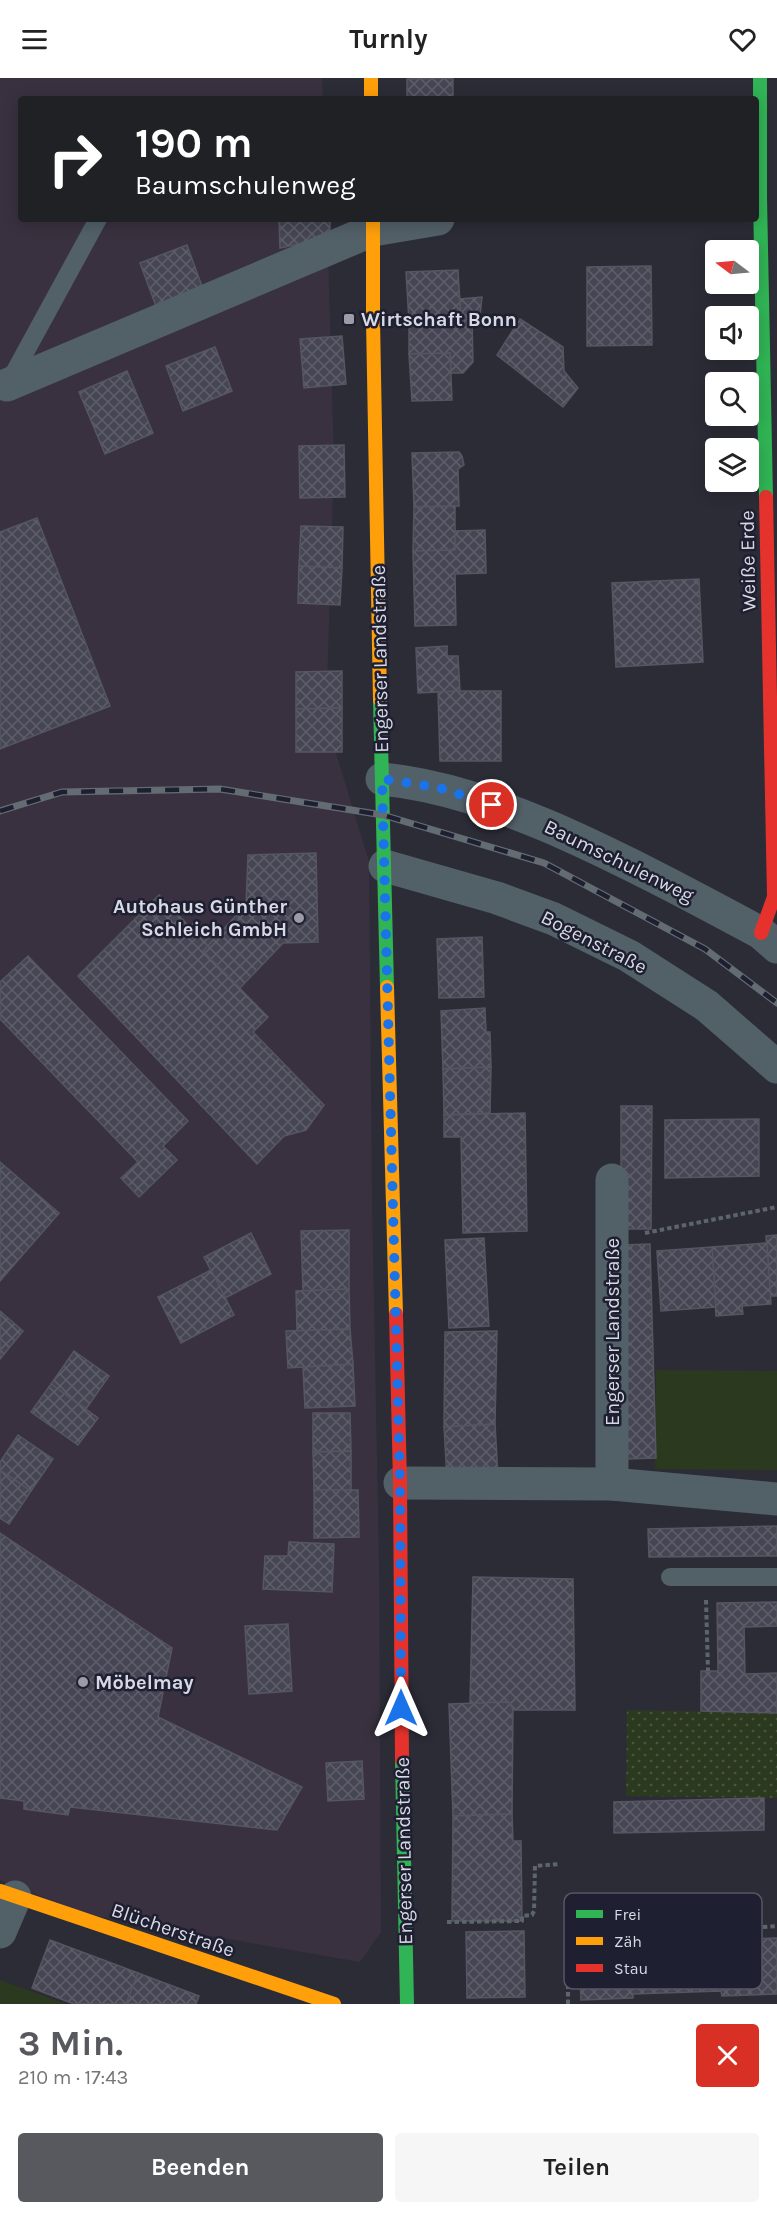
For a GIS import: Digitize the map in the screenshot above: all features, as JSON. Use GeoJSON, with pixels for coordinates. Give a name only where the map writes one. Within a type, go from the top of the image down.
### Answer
{"type":"FeatureCollection","features":[{"type":"Feature","properties":{"kind":"main road"},"geometry":{"type":"LineString","coordinates":[[371,78],[371,96]]}},
{"type":"Feature","properties":{"kind":"main road","name":"Weiße Erde"},"geometry":{"type":"LineString","coordinates":[[760,78],[760,198],[774,897],[769,940]]}},
{"type":"Feature","properties":{"kind":"main road","name":"Engerser Landstraße"},"geometry":{"type":"LineString","coordinates":[[373,224],[382,779],[400,1483],[401,1708],[407,2004]]}},
{"type":"Feature","properties":{"kind":"main road","name":"Blücherstraße"},"geometry":{"type":"LineString","coordinates":[[7,1894],[334,2004]]}},
{"type":"Feature","properties":{"kind":"street"},"geometry":{"type":"LineString","coordinates":[[4,391],[373,224],[399,222]]}},
{"type":"Feature","properties":{"kind":"street","name":"Baumschulenweg"},"geometry":{"type":"LineString","coordinates":[[382,779],[440,788],[523,816],[628,862],[769,940]]}},
{"type":"Feature","properties":{"kind":"street","name":"Bogenstraße"},"geometry":{"type":"LineString","coordinates":[[385,866],[496,898],[554,920],[629,956],[707,1006],[777,1067]]}},
{"type":"Feature","properties":{"kind":"street","name":"Engerser Landstraße"},"geometry":{"type":"LineString","coordinates":[[612,1180],[612,1484]]}},
{"type":"Feature","properties":{"kind":"street"},"geometry":{"type":"LineString","coordinates":[[400,1483],[612,1484],[777,1499]]}},
{"type":"Feature","properties":{"kind":"street"},"geometry":{"type":"LineString","coordinates":[[0,1932],[7,1894]]}},
{"type":"Feature","properties":{"kind":"lane"},"geometry":{"type":"LineString","coordinates":[[4,391],[97,222]]}},
{"type":"Feature","properties":{"kind":"lane"},"geometry":{"type":"LineString","coordinates":[[670,1577],[777,1577]]}},
{"type":"Feature","properties":{"kind":"path"},"geometry":{"type":"LineString","coordinates":[[612,1239],[777,1207]]}},
{"type":"Feature","properties":{"kind":"path"},"geometry":{"type":"LineString","coordinates":[[706,1578],[708,1671]]}},
{"type":"Feature","properties":{"kind":"path"},"geometry":{"type":"LineString","coordinates":[[447,1922],[522,1921],[522,1916],[532,1915],[534,1911],[535,1866],[559,1864]]}},
{"type":"Feature","properties":{"kind":"path"},"geometry":{"type":"LineString","coordinates":[[762,1927],[777,1926]]}},
{"type":"Feature","properties":{"kind":"shaded area"},"geometry":{"type":"Polygon","coordinates":[[[0,78],[322,78],[323,96],[18,96],[18,222],[327,222],[334,459],[326,720],[369,862],[372,1202],[379,1562],[381,1932],[360,1962],[86,1914],[0,1880],[0,78]]]}},
{"type":"Feature","properties":{"kind":"green space"},"geometry":{"type":"Polygon","coordinates":[[[656,1370],[777,1371],[777,1470],[655,1469],[656,1370]]]}},
{"type":"Feature","properties":{"kind":"green space"},"geometry":{"type":"Polygon","coordinates":[[[627,1710],[777,1713],[777,1798],[626,1796],[627,1710]]]}},
{"type":"Feature","properties":{"kind":"green space"},"geometry":{"type":"Polygon","coordinates":[[[0,1980],[66,2004],[0,2004],[0,1980]]]}},
{"type":"Feature","properties":{"kind":"building"},"geometry":{"type":"Polygon","coordinates":[[[453,78],[453,96],[407,96],[407,79],[453,78]]]}},
{"type":"Feature","properties":{"kind":"building"},"geometry":{"type":"Polygon","coordinates":[[[279,222],[330,222],[330,237],[280,248],[279,222]]]}},
{"type":"Feature","properties":{"kind":"building"},"geometry":{"type":"Polygon","coordinates":[[[187,245],[203,289],[156,306],[140,263],[187,245]]]}},
{"type":"Feature","properties":{"kind":"building"},"geometry":{"type":"Polygon","coordinates":[[[651,266],[652,345],[587,346],[587,267],[651,266]]]}},
{"type":"Feature","properties":{"kind":"building"},"geometry":{"type":"Polygon","coordinates":[[[458,270],[461,319],[409,322],[406,272],[458,270]]]}},
{"type":"Feature","properties":{"kind":"building"},"geometry":{"type":"Polygon","coordinates":[[[482,297],[480,316],[472,318],[473,362],[463,373],[451,373],[450,353],[409,354],[409,322],[461,319],[460,299],[482,297]]]}},
{"type":"Feature","properties":{"kind":"building"},"geometry":{"type":"Polygon","coordinates":[[[520,319],[563,347],[564,371],[578,388],[563,407],[497,355],[520,319]]]}},
{"type":"Feature","properties":{"kind":"building"},"geometry":{"type":"Polygon","coordinates":[[[342,336],[346,384],[304,388],[300,339],[342,336]]]}},
{"type":"Feature","properties":{"kind":"building"},"geometry":{"type":"Polygon","coordinates":[[[215,347],[232,391],[183,411],[166,366],[215,347]]]}},
{"type":"Feature","properties":{"kind":"building"},"geometry":{"type":"Polygon","coordinates":[[[450,353],[452,400],[412,401],[409,354],[450,353]]]}},
{"type":"Feature","properties":{"kind":"building"},"geometry":{"type":"Polygon","coordinates":[[[127,371],[153,433],[105,454],[79,392],[127,371]]]}},
{"type":"Feature","properties":{"kind":"building"},"geometry":{"type":"Polygon","coordinates":[[[344,445],[345,497],[300,498],[299,446],[344,445]]]}},
{"type":"Feature","properties":{"kind":"building"},"geometry":{"type":"Polygon","coordinates":[[[459,452],[464,465],[458,469],[459,506],[414,507],[412,453],[459,452]]]}},
{"type":"Feature","properties":{"kind":"building"},"geometry":{"type":"Polygon","coordinates":[[[455,506],[455,550],[413,551],[414,507],[455,506]]]}},
{"type":"Feature","properties":{"kind":"building"},"geometry":{"type":"Polygon","coordinates":[[[37,518],[110,706],[0,749],[0,532],[37,518]]]}},
{"type":"Feature","properties":{"kind":"building"},"geometry":{"type":"Polygon","coordinates":[[[301,526],[343,527],[342,568],[299,566],[301,526]]]}},
{"type":"Feature","properties":{"kind":"building"},"geometry":{"type":"Polygon","coordinates":[[[485,530],[486,573],[455,574],[456,625],[415,626],[413,551],[455,550],[455,531],[485,530]]]}},
{"type":"Feature","properties":{"kind":"building"},"geometry":{"type":"Polygon","coordinates":[[[299,566],[342,568],[340,605],[298,603],[299,566]]]}},
{"type":"Feature","properties":{"kind":"building"},"geometry":{"type":"Polygon","coordinates":[[[699,579],[703,662],[616,667],[612,583],[699,579]]]}},
{"type":"Feature","properties":{"kind":"building"},"geometry":{"type":"Polygon","coordinates":[[[447,646],[447,656],[458,656],[460,691],[418,693],[416,648],[447,646]]]}},
{"type":"Feature","properties":{"kind":"building"},"geometry":{"type":"Polygon","coordinates":[[[342,671],[342,708],[296,709],[296,672],[342,671]]]}},
{"type":"Feature","properties":{"kind":"building"},"geometry":{"type":"Polygon","coordinates":[[[501,691],[501,761],[440,761],[438,692],[501,691]]]}},
{"type":"Feature","properties":{"kind":"building"},"geometry":{"type":"Polygon","coordinates":[[[342,708],[342,752],[296,752],[296,709],[342,708]]]}},
{"type":"Feature","properties":{"kind":"building"},"geometry":{"type":"Polygon","coordinates":[[[316,853],[318,942],[283,943],[240,988],[203,951],[246,905],[248,855],[316,853]]]}},
{"type":"Feature","properties":{"kind":"building"},"geometry":{"type":"Polygon","coordinates":[[[159,895],[190,927],[195,921],[214,939],[203,951],[268,1017],[253,1032],[324,1105],[306,1130],[284,1136],[257,1164],[78,976],[159,895]]]}},
{"type":"Feature","properties":{"kind":"building"},"geometry":{"type":"Polygon","coordinates":[[[482,937],[484,997],[439,998],[437,939],[482,937]]]}},
{"type":"Feature","properties":{"kind":"building"},"geometry":{"type":"Polygon","coordinates":[[[28,956],[188,1121],[163,1146],[177,1160],[139,1197],[121,1178],[138,1162],[0,1019],[0,982],[28,956]]]}},
{"type":"Feature","properties":{"kind":"building"},"geometry":{"type":"Polygon","coordinates":[[[485,1008],[486,1032],[490,1032],[491,1067],[443,1069],[441,1011],[485,1008]]]}},
{"type":"Feature","properties":{"kind":"building"},"geometry":{"type":"Polygon","coordinates":[[[491,1067],[490,1113],[444,1115],[443,1069],[491,1067]]]}},
{"type":"Feature","properties":{"kind":"building"},"geometry":{"type":"Polygon","coordinates":[[[621,1106],[652,1106],[651,1229],[621,1229],[621,1106]]]}},
{"type":"Feature","properties":{"kind":"building"},"geometry":{"type":"Polygon","coordinates":[[[525,1113],[527,1231],[463,1233],[461,1137],[444,1137],[444,1115],[525,1113]]]}},
{"type":"Feature","properties":{"kind":"building"},"geometry":{"type":"Polygon","coordinates":[[[759,1119],[759,1176],[665,1178],[665,1120],[759,1119]]]}},
{"type":"Feature","properties":{"kind":"building"},"geometry":{"type":"Polygon","coordinates":[[[0,1162],[59,1213],[0,1281],[0,1162]]]}},
{"type":"Feature","properties":{"kind":"building"},"geometry":{"type":"Polygon","coordinates":[[[349,1230],[349,1289],[303,1291],[301,1231],[349,1230]]]}},
{"type":"Feature","properties":{"kind":"building"},"geometry":{"type":"Polygon","coordinates":[[[251,1233],[271,1274],[225,1298],[204,1257],[251,1233]]]}},
{"type":"Feature","properties":{"kind":"building"},"geometry":{"type":"Polygon","coordinates":[[[777,1235],[777,1296],[770,1296],[766,1236],[777,1235]]]}},
{"type":"Feature","properties":{"kind":"building"},"geometry":{"type":"Polygon","coordinates":[[[484,1238],[489,1326],[449,1328],[445,1240],[484,1238]]]}},
{"type":"Feature","properties":{"kind":"building"},"geometry":{"type":"Polygon","coordinates":[[[767,1243],[771,1304],[742,1306],[743,1314],[716,1316],[712,1247],[767,1243]]]}},
{"type":"Feature","properties":{"kind":"building"},"geometry":{"type":"Polygon","coordinates":[[[650,1244],[656,1458],[627,1459],[622,1245],[650,1244]]]}},
{"type":"Feature","properties":{"kind":"building"},"geometry":{"type":"Polygon","coordinates":[[[712,1247],[716,1307],[661,1311],[657,1251],[712,1247]]]}},
{"type":"Feature","properties":{"kind":"building"},"geometry":{"type":"Polygon","coordinates":[[[211,1270],[234,1315],[181,1343],[158,1297],[211,1270]]]}},
{"type":"Feature","properties":{"kind":"building"},"geometry":{"type":"Polygon","coordinates":[[[349,1289],[350,1329],[297,1331],[296,1291],[349,1289]]]}},
{"type":"Feature","properties":{"kind":"building"},"geometry":{"type":"Polygon","coordinates":[[[0,1311],[23,1331],[0,1359],[0,1311]]]}},
{"type":"Feature","properties":{"kind":"building"},"geometry":{"type":"Polygon","coordinates":[[[350,1329],[353,1364],[288,1368],[286,1331],[350,1329]]]}},
{"type":"Feature","properties":{"kind":"building"},"geometry":{"type":"Polygon","coordinates":[[[497,1331],[495,1424],[444,1427],[445,1332],[497,1331]]]}},
{"type":"Feature","properties":{"kind":"building"},"geometry":{"type":"Polygon","coordinates":[[[74,1351],[109,1376],[86,1409],[51,1384],[74,1351]]]}},
{"type":"Feature","properties":{"kind":"building"},"geometry":{"type":"Polygon","coordinates":[[[353,1364],[355,1406],[305,1408],[303,1367],[353,1364]]]}},
{"type":"Feature","properties":{"kind":"building"},"geometry":{"type":"Polygon","coordinates":[[[51,1384],[98,1418],[78,1445],[31,1412],[51,1384]]]}},
{"type":"Feature","properties":{"kind":"building"},"geometry":{"type":"Polygon","coordinates":[[[313,1413],[350,1413],[351,1451],[313,1452],[313,1413]]]}},
{"type":"Feature","properties":{"kind":"building"},"geometry":{"type":"Polygon","coordinates":[[[495,1424],[498,1476],[447,1478],[444,1427],[495,1424]]]}},
{"type":"Feature","properties":{"kind":"building"},"geometry":{"type":"Polygon","coordinates":[[[18,1435],[53,1459],[31,1491],[0,1470],[0,1462],[18,1435]]]}},
{"type":"Feature","properties":{"kind":"building"},"geometry":{"type":"Polygon","coordinates":[[[351,1451],[351,1490],[314,1490],[313,1452],[351,1451]]]}},
{"type":"Feature","properties":{"kind":"building"},"geometry":{"type":"Polygon","coordinates":[[[0,1470],[31,1491],[9,1524],[0,1518],[0,1470]]]}},
{"type":"Feature","properties":{"kind":"building"},"geometry":{"type":"Polygon","coordinates":[[[314,1490],[358,1490],[359,1537],[314,1538],[314,1490]]]}},
{"type":"Feature","properties":{"kind":"building"},"geometry":{"type":"Polygon","coordinates":[[[777,1526],[777,1556],[649,1557],[648,1529],[777,1526]]]}},
{"type":"Feature","properties":{"kind":"building","name":"Möbelmay"},"geometry":{"type":"Polygon","coordinates":[[[0,1533],[172,1648],[158,1717],[302,1787],[277,1830],[70,1807],[68,1815],[24,1809],[24,1801],[0,1798],[0,1533]]]}},
{"type":"Feature","properties":{"kind":"building"},"geometry":{"type":"Polygon","coordinates":[[[289,1542],[334,1544],[332,1592],[263,1589],[265,1556],[288,1556],[289,1542]]]}},
{"type":"Feature","properties":{"kind":"building"},"geometry":{"type":"Polygon","coordinates":[[[473,1577],[573,1579],[575,1710],[513,1710],[509,1702],[470,1703],[473,1577]]]}},
{"type":"Feature","properties":{"kind":"building"},"geometry":{"type":"Polygon","coordinates":[[[777,1602],[777,1626],[744,1627],[745,1674],[777,1673],[777,1713],[701,1711],[701,1671],[718,1671],[717,1603],[777,1602]]]}},
{"type":"Feature","properties":{"kind":"building"},"geometry":{"type":"Polygon","coordinates":[[[288,1624],[292,1691],[249,1694],[245,1626],[288,1624]]]}},
{"type":"Feature","properties":{"kind":"building"},"geometry":{"type":"Polygon","coordinates":[[[509,1702],[513,1710],[512,1814],[453,1816],[449,1704],[509,1702]]]}},
{"type":"Feature","properties":{"kind":"building"},"geometry":{"type":"Polygon","coordinates":[[[362,1761],[364,1799],[328,1801],[326,1763],[362,1761]]]}},
{"type":"Feature","properties":{"kind":"building"},"geometry":{"type":"Polygon","coordinates":[[[764,1798],[764,1830],[614,1833],[614,1802],[764,1798]]]}},
{"type":"Feature","properties":{"kind":"building"},"geometry":{"type":"Polygon","coordinates":[[[512,1814],[513,1841],[521,1841],[522,1921],[452,1921],[453,1816],[512,1814]]]}},
{"type":"Feature","properties":{"kind":"building"},"geometry":{"type":"Polygon","coordinates":[[[524,1931],[525,1997],[467,1998],[466,1932],[524,1931]]]}},
{"type":"Feature","properties":{"kind":"building"},"geometry":{"type":"Polygon","coordinates":[[[762,1938],[777,1938],[777,1994],[722,1996],[721,1991],[633,1994],[633,1998],[581,2000],[581,1989],[762,1989],[762,1938]]]}},
{"type":"Feature","properties":{"kind":"building"},"geometry":{"type":"Polygon","coordinates":[[[50,1940],[138,1973],[126,2004],[74,2004],[32,1988],[50,1940]]]}},
{"type":"Feature","properties":{"kind":"building"},"geometry":{"type":"Polygon","coordinates":[[[138,1973],[199,1996],[196,2004],[126,2004],[138,1973]]]}},
{"type":"Feature","properties":{"kind":"railway"},"geometry":{"type":"LineString","coordinates":[[0,811],[62,792],[220,789],[383,815],[544,863],[705,949],[777,1003]]}},
{"type":"Feature","properties":{"kind":"traffic: fast"},"geometry":{"type":"LineString","coordinates":[[760,78],[766,497]]}},
{"type":"Feature","properties":{"kind":"traffic: fast"},"geometry":{"type":"LineString","coordinates":[[380,700],[387,987]]}},
{"type":"Feature","properties":{"kind":"traffic: fast"},"geometry":{"type":"LineString","coordinates":[[402,1760],[407,2004]]}},
{"type":"Feature","properties":{"kind":"traffic: slow"},"geometry":{"type":"LineString","coordinates":[[371,78],[371,96]]}},
{"type":"Feature","properties":{"kind":"traffic: slow"},"geometry":{"type":"LineString","coordinates":[[373,222],[380,700]]}},
{"type":"Feature","properties":{"kind":"traffic: slow"},"geometry":{"type":"LineString","coordinates":[[387,987],[396,1314]]}},
{"type":"Feature","properties":{"kind":"traffic: slow"},"geometry":{"type":"LineString","coordinates":[[0,1891],[334,2004]]}},
{"type":"Feature","properties":{"kind":"traffic: jam"},"geometry":{"type":"LineString","coordinates":[[761,933],[774,897],[766,497]]}},
{"type":"Feature","properties":{"kind":"traffic: jam"},"geometry":{"type":"LineString","coordinates":[[396,1314],[402,1760]]}},
{"type":"Feature","properties":{"kind":"place","name":"Wirtschaft Bonn"},"geometry":{"type":"Point","coordinates":[349,319]}},
{"type":"Feature","properties":{"kind":"place","name":"Autohaus Günther Schleich GmbH"},"geometry":{"type":"Point","coordinates":[299,918]}},
{"type":"Feature","properties":{"kind":"place","name":"Möbelmay"},"geometry":{"type":"Point","coordinates":[83,1682]}},
{"type":"Feature","properties":{"kind":"route"},"geometry":{"type":"LineString","coordinates":[[401,1708],[400,1483],[382,779],[440,788],[492,805]]}}]}
